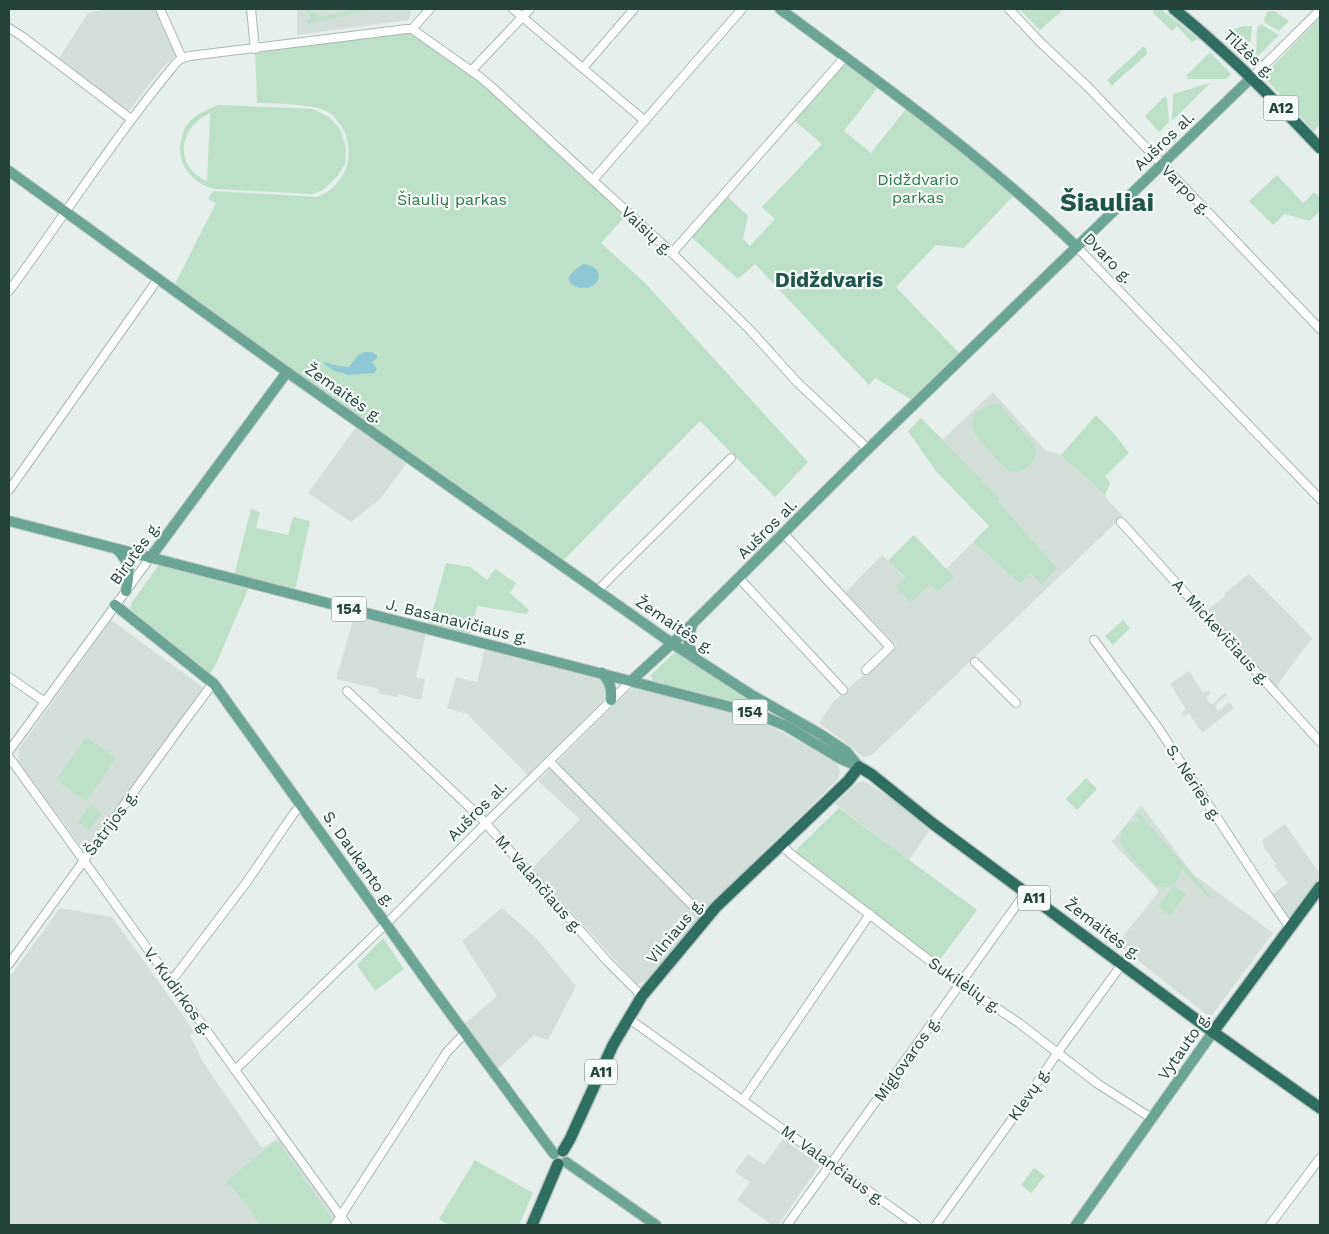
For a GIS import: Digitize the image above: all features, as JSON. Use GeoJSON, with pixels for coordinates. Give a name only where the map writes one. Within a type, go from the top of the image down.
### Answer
{"type":"FeatureCollection","features":[{"type":"Feature","properties":{"kind":"highway","name":"Tilžės g."},"geometry":{"type":"LineString","coordinates":[[1174,9],[1252,78],[1320,148]]}},
{"type":"Feature","properties":{"kind":"highway","name":"Vilniaus g."},"geometry":{"type":"LineString","coordinates":[[532,1225],[560,1158],[614,1045],[642,996],[706,919],[848,781],[860,767]]}},
{"type":"Feature","properties":{"kind":"highway","name":"Žemaitės g."},"geometry":{"type":"LineString","coordinates":[[860,767],[932,823],[1213,1032],[1320,1108]]}},
{"type":"Feature","properties":{"kind":"highway","name":"Vytauto g."},"geometry":{"type":"LineString","coordinates":[[1213,1032],[1320,887]]}},
{"type":"Feature","properties":{"kind":"main road","name":"Dvaro g."},"geometry":{"type":"LineString","coordinates":[[780,9],[901,98],[1046,217],[1078,247]]}},
{"type":"Feature","properties":{"kind":"main road","name":"Aušros al."},"geometry":{"type":"LineString","coordinates":[[631,681],[673,644],[868,449],[1252,78]]}},
{"type":"Feature","properties":{"kind":"main road","name":"Žemaitės g."},"geometry":{"type":"LineString","coordinates":[[9,171],[287,372],[673,644],[750,694],[820,734],[847,752],[860,767]]}},
{"type":"Feature","properties":{"kind":"main road","name":"Birutės g."},"geometry":{"type":"LineString","coordinates":[[150,558],[287,372]]}},
{"type":"Feature","properties":{"kind":"main road","name":"J. Basanavičiaus g."},"geometry":{"type":"LineString","coordinates":[[9,521],[758,714],[786,726],[841,759],[860,767]]}},
{"type":"Feature","properties":{"kind":"main road"},"geometry":{"type":"LineString","coordinates":[[116,548],[124,557],[129,568],[126,591]]}},
{"type":"Feature","properties":{"kind":"main road","name":"S. Daukanto g."},"geometry":{"type":"LineString","coordinates":[[115,605],[214,684],[465,1033],[560,1158],[656,1225]]}},
{"type":"Feature","properties":{"kind":"main road"},"geometry":{"type":"LineString","coordinates":[[692,624],[688,641],[691,651],[700,662]]}},
{"type":"Feature","properties":{"kind":"main road"},"geometry":{"type":"LineString","coordinates":[[602,673],[608,679],[611,687],[611,700]]}},
{"type":"Feature","properties":{"kind":"main road","name":"Vytauto g."},"geometry":{"type":"LineString","coordinates":[[1076,1225],[1213,1032]]}},
{"type":"Feature","properties":{"kind":"street"},"geometry":{"type":"LineString","coordinates":[[160,9],[182,58]]}},
{"type":"Feature","properties":{"kind":"street"},"geometry":{"type":"LineString","coordinates":[[251,9],[255,49]]}},
{"type":"Feature","properties":{"kind":"street"},"geometry":{"type":"LineString","coordinates":[[9,291],[131,120],[182,58],[402,29],[412,30],[430,9]]}},
{"type":"Feature","properties":{"kind":"street"},"geometry":{"type":"LineString","coordinates":[[513,9],[645,121]]}},
{"type":"Feature","properties":{"kind":"street"},"geometry":{"type":"LineString","coordinates":[[471,71],[530,9]]}},
{"type":"Feature","properties":{"kind":"street"},"geometry":{"type":"LineString","coordinates":[[584,68],[634,9]]}},
{"type":"Feature","properties":{"kind":"street"},"geometry":{"type":"LineString","coordinates":[[593,180],[742,9]]}},
{"type":"Feature","properties":{"kind":"street","name":"Varpo g."},"geometry":{"type":"LineString","coordinates":[[1009,9],[1040,42],[1088,87],[1320,329]]}},
{"type":"Feature","properties":{"kind":"street","name":"Aušros al."},"geometry":{"type":"LineString","coordinates":[[1252,78],[1320,10]]}},
{"type":"Feature","properties":{"kind":"street"},"geometry":{"type":"LineString","coordinates":[[9,28],[131,120]]}},
{"type":"Feature","properties":{"kind":"street","name":"Vaisių g."},"geometry":{"type":"LineString","coordinates":[[412,30],[494,89],[672,253],[751,331],[797,382],[868,449]]}},
{"type":"Feature","properties":{"kind":"street"},"geometry":{"type":"LineString","coordinates":[[672,253],[845,57]]}},
{"type":"Feature","properties":{"kind":"street","name":"Dvaro g."},"geometry":{"type":"LineString","coordinates":[[1078,247],[1320,499]]}},
{"type":"Feature","properties":{"kind":"street"},"geometry":{"type":"LineString","coordinates":[[9,490],[158,279]]}},
{"type":"Feature","properties":{"kind":"street"},"geometry":{"type":"LineString","coordinates":[[597,590],[731,458]]}},
{"type":"Feature","properties":{"kind":"street","name":"A. Mickevičiaus g."},"geometry":{"type":"LineString","coordinates":[[1121,522],[1320,742]]}},
{"type":"Feature","properties":{"kind":"street"},"geometry":{"type":"LineString","coordinates":[[784,534],[890,647],[866,670]]}},
{"type":"Feature","properties":{"kind":"street","name":"Birutės g."},"geometry":{"type":"LineString","coordinates":[[9,752],[150,558]]}},
{"type":"Feature","properties":{"kind":"street"},"geometry":{"type":"LineString","coordinates":[[739,578],[843,690]]}},
{"type":"Feature","properties":{"kind":"street","name":"S. Nėries g."},"geometry":{"type":"LineString","coordinates":[[1094,640],[1157,726],[1290,928]]}},
{"type":"Feature","properties":{"kind":"street"},"geometry":{"type":"LineString","coordinates":[[975,662],[1016,703]]}},
{"type":"Feature","properties":{"kind":"street"},"geometry":{"type":"LineString","coordinates":[[9,677],[45,702]]}},
{"type":"Feature","properties":{"kind":"street","name":"Aušros al."},"geometry":{"type":"LineString","coordinates":[[235,1070],[631,681]]}},
{"type":"Feature","properties":{"kind":"street","name":"Šatrijos g."},"geometry":{"type":"LineString","coordinates":[[9,964],[83,860],[214,684]]}},
{"type":"Feature","properties":{"kind":"street","name":"M. Valančiaus g."},"geometry":{"type":"LineString","coordinates":[[346,691],[486,823],[607,961],[642,996]]}},
{"type":"Feature","properties":{"kind":"street","name":"V. Kudirkos g."},"geometry":{"type":"LineString","coordinates":[[9,757],[347,1225]]}},
{"type":"Feature","properties":{"kind":"street"},"geometry":{"type":"LineString","coordinates":[[549,761],[706,919]]}},
{"type":"Feature","properties":{"kind":"street"},"geometry":{"type":"LineString","coordinates":[[170,980],[176,975],[232,902],[294,813],[302,805]]}},
{"type":"Feature","properties":{"kind":"street","name":"Sukilėlių g."},"geometry":{"type":"LineString","coordinates":[[781,845],[960,984],[1019,1023],[1098,1084],[1153,1118]]}},
{"type":"Feature","properties":{"kind":"street","name":"Miglovaros g."},"geometry":{"type":"LineString","coordinates":[[787,1225],[1026,892]]}},
{"type":"Feature","properties":{"kind":"street"},"geometry":{"type":"LineString","coordinates":[[743,1100],[870,914]]}},
{"type":"Feature","properties":{"kind":"street","name":"Klevų g."},"geometry":{"type":"LineString","coordinates":[[936,1225],[1122,964]]}},
{"type":"Feature","properties":{"kind":"street","name":"M. Valančiaus g."},"geometry":{"type":"LineString","coordinates":[[628,1018],[916,1225]]}},
{"type":"Feature","properties":{"kind":"street"},"geometry":{"type":"LineString","coordinates":[[335,1225],[447,1052],[465,1033]]}},
{"type":"Feature","properties":{"kind":"street"},"geometry":{"type":"LineString","coordinates":[[1270,1225],[1320,1158]]}},
{"type":"Feature","properties":{"kind":"shaded area"},"geometry":{"type":"Polygon","coordinates":[[[107,9],[156,9],[176,55],[163,67],[128,112],[58,60],[88,13],[107,9]]]}},
{"type":"Feature","properties":{"kind":"shaded area"},"geometry":{"type":"Polygon","coordinates":[[[297,9],[411,9],[409,20],[297,35],[297,9]]]}},
{"type":"Feature","properties":{"kind":"shaded area"},"geometry":{"type":"Polygon","coordinates":[[[993,392],[1045,450],[1061,455],[1105,495],[1123,516],[872,755],[864,757],[819,723],[833,702],[897,646],[846,592],[882,555],[905,578],[930,584],[937,592],[954,577],[946,569],[973,542],[1020,584],[1031,573],[1057,568],[997,501],[1000,498],[942,440],[993,392]]]}},
{"type":"Feature","properties":{"kind":"shaded area"},"geometry":{"type":"Polygon","coordinates":[[[359,423],[410,459],[380,499],[351,522],[308,493],[359,423]]]}},
{"type":"Feature","properties":{"kind":"shaded area"},"geometry":{"type":"Polygon","coordinates":[[[1249,574],[1312,638],[1278,684],[1278,696],[1203,613],[1249,574]]]}},
{"type":"Feature","properties":{"kind":"shaded area"},"geometry":{"type":"Polygon","coordinates":[[[356,610],[427,629],[416,677],[425,679],[421,700],[398,694],[397,697],[378,693],[379,689],[336,679],[356,610]]]}},
{"type":"Feature","properties":{"kind":"shaded area"},"geometry":{"type":"Polygon","coordinates":[[[111,620],[204,688],[90,847],[83,849],[18,762],[19,749],[111,620]]]}},
{"type":"Feature","properties":{"kind":"shaded area"},"geometry":{"type":"Polygon","coordinates":[[[485,648],[603,679],[608,693],[606,698],[528,775],[467,714],[447,708],[456,677],[477,682],[485,648]]]}},
{"type":"Feature","properties":{"kind":"shaded area"},"geometry":{"type":"Polygon","coordinates":[[[1189,671],[1203,693],[1208,690],[1211,693],[1206,697],[1210,704],[1213,704],[1225,692],[1227,695],[1215,706],[1218,711],[1229,702],[1234,708],[1202,733],[1189,713],[1184,716],[1181,713],[1186,709],[1170,684],[1189,671]]]}},
{"type":"Feature","properties":{"kind":"shaded area"},"geometry":{"type":"Polygon","coordinates":[[[634,688],[641,688],[758,719],[836,762],[840,770],[838,779],[723,892],[645,982],[637,984],[532,868],[580,819],[538,781],[634,688]]]}},
{"type":"Feature","properties":{"kind":"shaded area"},"geometry":{"type":"Polygon","coordinates":[[[864,781],[931,828],[909,860],[835,804],[858,782],[864,781]]]}},
{"type":"Feature","properties":{"kind":"shaded area"},"geometry":{"type":"Polygon","coordinates":[[[1141,805],[1193,874],[1273,933],[1212,1015],[1206,1014],[1117,944],[1159,891],[1112,842],[1141,805]]]}},
{"type":"Feature","properties":{"kind":"shaded area"},"geometry":{"type":"Polygon","coordinates":[[[1285,824],[1320,874],[1320,879],[1285,923],[1269,897],[1288,883],[1274,866],[1276,864],[1265,849],[1262,840],[1285,824]]]}},
{"type":"Feature","properties":{"kind":"shaded area"},"geometry":{"type":"Polygon","coordinates":[[[60,908],[112,917],[194,1031],[190,1035],[203,1062],[262,1148],[282,1136],[341,1217],[335,1225],[9,1225],[9,978],[60,908]]]}},
{"type":"Feature","properties":{"kind":"shaded area"},"geometry":{"type":"Polygon","coordinates":[[[502,908],[538,940],[576,986],[548,1040],[534,1035],[495,1072],[461,1027],[497,996],[462,941],[502,908]]]}},
{"type":"Feature","properties":{"kind":"shaded area"},"geometry":{"type":"Polygon","coordinates":[[[783,1139],[820,1165],[778,1225],[772,1225],[737,1200],[750,1182],[735,1172],[748,1154],[764,1165],[783,1139]]]}},
{"type":"Feature","properties":{"kind":"green space"},"geometry":{"type":"Polygon","coordinates":[[[303,9],[308,9],[317,15],[325,16],[353,9],[375,9],[308,24],[307,20],[312,18],[303,9]]]}},
{"type":"Feature","properties":{"kind":"green space"},"geometry":{"type":"Polygon","coordinates":[[[1019,9],[1064,9],[1040,30],[1019,9]]]}},
{"type":"Feature","properties":{"kind":"green space"},"geometry":{"type":"Polygon","coordinates":[[[1155,9],[1161,9],[1198,39],[1192,42],[1177,26],[1172,31],[1152,12],[1155,9]]]}},
{"type":"Feature","properties":{"kind":"green space"},"geometry":{"type":"Polygon","coordinates":[[[1268,11],[1274,11],[1289,21],[1279,31],[1265,23],[1264,19],[1268,11]]]}},
{"type":"Feature","properties":{"kind":"green space"},"geometry":{"type":"Polygon","coordinates":[[[1320,17],[1320,124],[1314,131],[1263,76],[1320,17]]]}},
{"type":"Feature","properties":{"kind":"green space"},"geometry":{"type":"Polygon","coordinates":[[[1261,24],[1279,35],[1256,58],[1257,28],[1261,24]]]}},
{"type":"Feature","properties":{"kind":"green space"},"geometry":{"type":"Polygon","coordinates":[[[1252,26],[1249,60],[1226,37],[1234,29],[1252,26]]]}},
{"type":"Feature","properties":{"kind":"green space","name":"Šiaulių parkas"},"geometry":{"type":"Polygon","coordinates":[[[407,29],[480,77],[628,213],[601,243],[645,283],[808,462],[775,497],[700,421],[560,564],[426,464],[286,365],[287,372],[172,290],[216,203],[208,199],[213,191],[317,197],[336,185],[346,166],[349,156],[348,145],[340,124],[333,115],[318,108],[308,106],[257,103],[255,49],[407,29]]]}},
{"type":"Feature","properties":{"kind":"green space"},"geometry":{"type":"Polygon","coordinates":[[[1143,47],[1146,48],[1147,54],[1112,86],[1107,80],[1143,47]]]}},
{"type":"Feature","properties":{"kind":"green space"},"geometry":{"type":"Polygon","coordinates":[[[1210,52],[1231,74],[1226,79],[1189,79],[1186,76],[1210,52]]]}},
{"type":"Feature","properties":{"kind":"green space","name":"Didždvario parkas"},"geometry":{"type":"Polygon","coordinates":[[[845,57],[881,83],[844,131],[871,153],[909,105],[1017,192],[964,248],[936,245],[896,287],[960,354],[912,400],[875,378],[869,385],[755,264],[738,279],[689,235],[725,194],[748,216],[743,239],[750,246],[775,219],[762,207],[822,144],[791,118],[845,57]]]}},
{"type":"Feature","properties":{"kind":"green space"},"geometry":{"type":"Polygon","coordinates":[[[1210,83],[1172,121],[1173,94],[1210,83]]]}},
{"type":"Feature","properties":{"kind":"green space"},"geometry":{"type":"Polygon","coordinates":[[[1165,96],[1167,98],[1169,122],[1159,132],[1145,116],[1165,96]]]}},
{"type":"Feature","properties":{"kind":"green space"},"geometry":{"type":"Polygon","coordinates":[[[218,105],[313,109],[329,117],[340,129],[346,147],[345,164],[337,177],[323,190],[312,194],[214,189],[206,186],[198,182],[186,170],[180,154],[180,146],[184,130],[189,122],[200,113],[218,105]],[[210,113],[192,127],[186,136],[184,146],[188,166],[195,174],[207,181],[210,113]]]}},
{"type":"Feature","properties":{"kind":"green space"},"geometry":{"type":"Polygon","coordinates":[[[1277,175],[1303,203],[1314,192],[1320,198],[1320,211],[1309,221],[1285,214],[1273,225],[1249,201],[1277,175]]]}},
{"type":"Feature","properties":{"kind":"green space"},"geometry":{"type":"Polygon","coordinates":[[[994,404],[1000,405],[1035,446],[1036,452],[1032,463],[1023,470],[1017,472],[1006,469],[975,434],[972,423],[973,418],[979,411],[994,404]]]}},
{"type":"Feature","properties":{"kind":"green space"},"geometry":{"type":"Polygon","coordinates":[[[1096,415],[1129,453],[1105,476],[1110,483],[1105,495],[1061,455],[1096,415]]]}},
{"type":"Feature","properties":{"kind":"green space"},"geometry":{"type":"Polygon","coordinates":[[[921,418],[1000,498],[998,501],[1057,568],[1041,584],[1031,573],[1020,584],[973,542],[989,526],[936,471],[908,431],[921,418]]]}},
{"type":"Feature","properties":{"kind":"green space"},"geometry":{"type":"Polygon","coordinates":[[[251,509],[260,512],[256,528],[288,535],[293,517],[310,521],[294,595],[233,579],[251,509]]]}},
{"type":"Feature","properties":{"kind":"green space"},"geometry":{"type":"Polygon","coordinates":[[[914,535],[954,577],[937,592],[930,584],[910,602],[896,587],[905,577],[888,561],[914,535]]]}},
{"type":"Feature","properties":{"kind":"green space"},"geometry":{"type":"Polygon","coordinates":[[[446,563],[470,567],[487,580],[495,569],[516,583],[510,593],[529,610],[527,614],[477,606],[471,634],[429,624],[446,563]]]}},
{"type":"Feature","properties":{"kind":"green space"},"geometry":{"type":"Polygon","coordinates":[[[159,565],[248,589],[210,674],[130,609],[132,602],[159,565]]]}},
{"type":"Feature","properties":{"kind":"green space"},"geometry":{"type":"Polygon","coordinates":[[[1123,620],[1130,628],[1113,645],[1105,636],[1123,620]]]}},
{"type":"Feature","properties":{"kind":"green space"},"geometry":{"type":"Polygon","coordinates":[[[674,653],[680,653],[761,709],[653,681],[651,675],[674,653]]]}},
{"type":"Feature","properties":{"kind":"green space"},"geometry":{"type":"Polygon","coordinates":[[[86,737],[116,758],[86,801],[56,780],[86,737]]]}},
{"type":"Feature","properties":{"kind":"green space"},"geometry":{"type":"Polygon","coordinates":[[[1086,778],[1097,789],[1077,810],[1066,799],[1086,778]]]}},
{"type":"Feature","properties":{"kind":"green space"},"geometry":{"type":"Polygon","coordinates":[[[90,805],[102,813],[89,830],[78,822],[90,805]]]}},
{"type":"Feature","properties":{"kind":"green space"},"geometry":{"type":"Polygon","coordinates":[[[839,808],[977,910],[938,962],[794,852],[839,808]]]}},
{"type":"Feature","properties":{"kind":"green space"},"geometry":{"type":"Polygon","coordinates":[[[1138,812],[1212,897],[1210,899],[1182,869],[1176,882],[1173,884],[1165,887],[1156,885],[1124,849],[1120,839],[1121,834],[1129,824],[1140,821],[1135,815],[1138,812]]]}},
{"type":"Feature","properties":{"kind":"green space"},"geometry":{"type":"Polygon","coordinates":[[[1174,885],[1186,894],[1170,916],[1158,907],[1174,885]]]}},
{"type":"Feature","properties":{"kind":"green space"},"geometry":{"type":"Polygon","coordinates":[[[383,938],[404,969],[375,991],[357,965],[383,938]]]}},
{"type":"Feature","properties":{"kind":"green space"},"geometry":{"type":"Polygon","coordinates":[[[275,1142],[279,1143],[333,1220],[329,1225],[260,1225],[245,1202],[226,1181],[275,1142]]]}},
{"type":"Feature","properties":{"kind":"green space"},"geometry":{"type":"Polygon","coordinates":[[[475,1160],[533,1193],[519,1225],[449,1225],[439,1219],[475,1160]]]}},
{"type":"Feature","properties":{"kind":"green space"},"geometry":{"type":"Polygon","coordinates":[[[1034,1168],[1045,1176],[1031,1193],[1021,1185],[1034,1168]]]}},
{"type":"Feature","properties":{"kind":"water"},"geometry":{"type":"Polygon","coordinates":[[[584,264],[592,267],[599,275],[595,284],[583,288],[571,283],[569,277],[577,268],[584,264]]]}},
{"type":"Feature","properties":{"kind":"water"},"geometry":{"type":"Polygon","coordinates":[[[372,352],[377,355],[377,358],[372,362],[377,369],[374,373],[349,375],[335,371],[324,364],[325,362],[349,367],[358,355],[372,352]]]}},
{"type":"Feature","properties":{"kind":"district","name":"Šiauliai"},"geometry":{"type":"Point","coordinates":[1107,202]}},
{"type":"Feature","properties":{"kind":"district","name":"Didždvaris"},"geometry":{"type":"Point","coordinates":[829,279]}}]}
